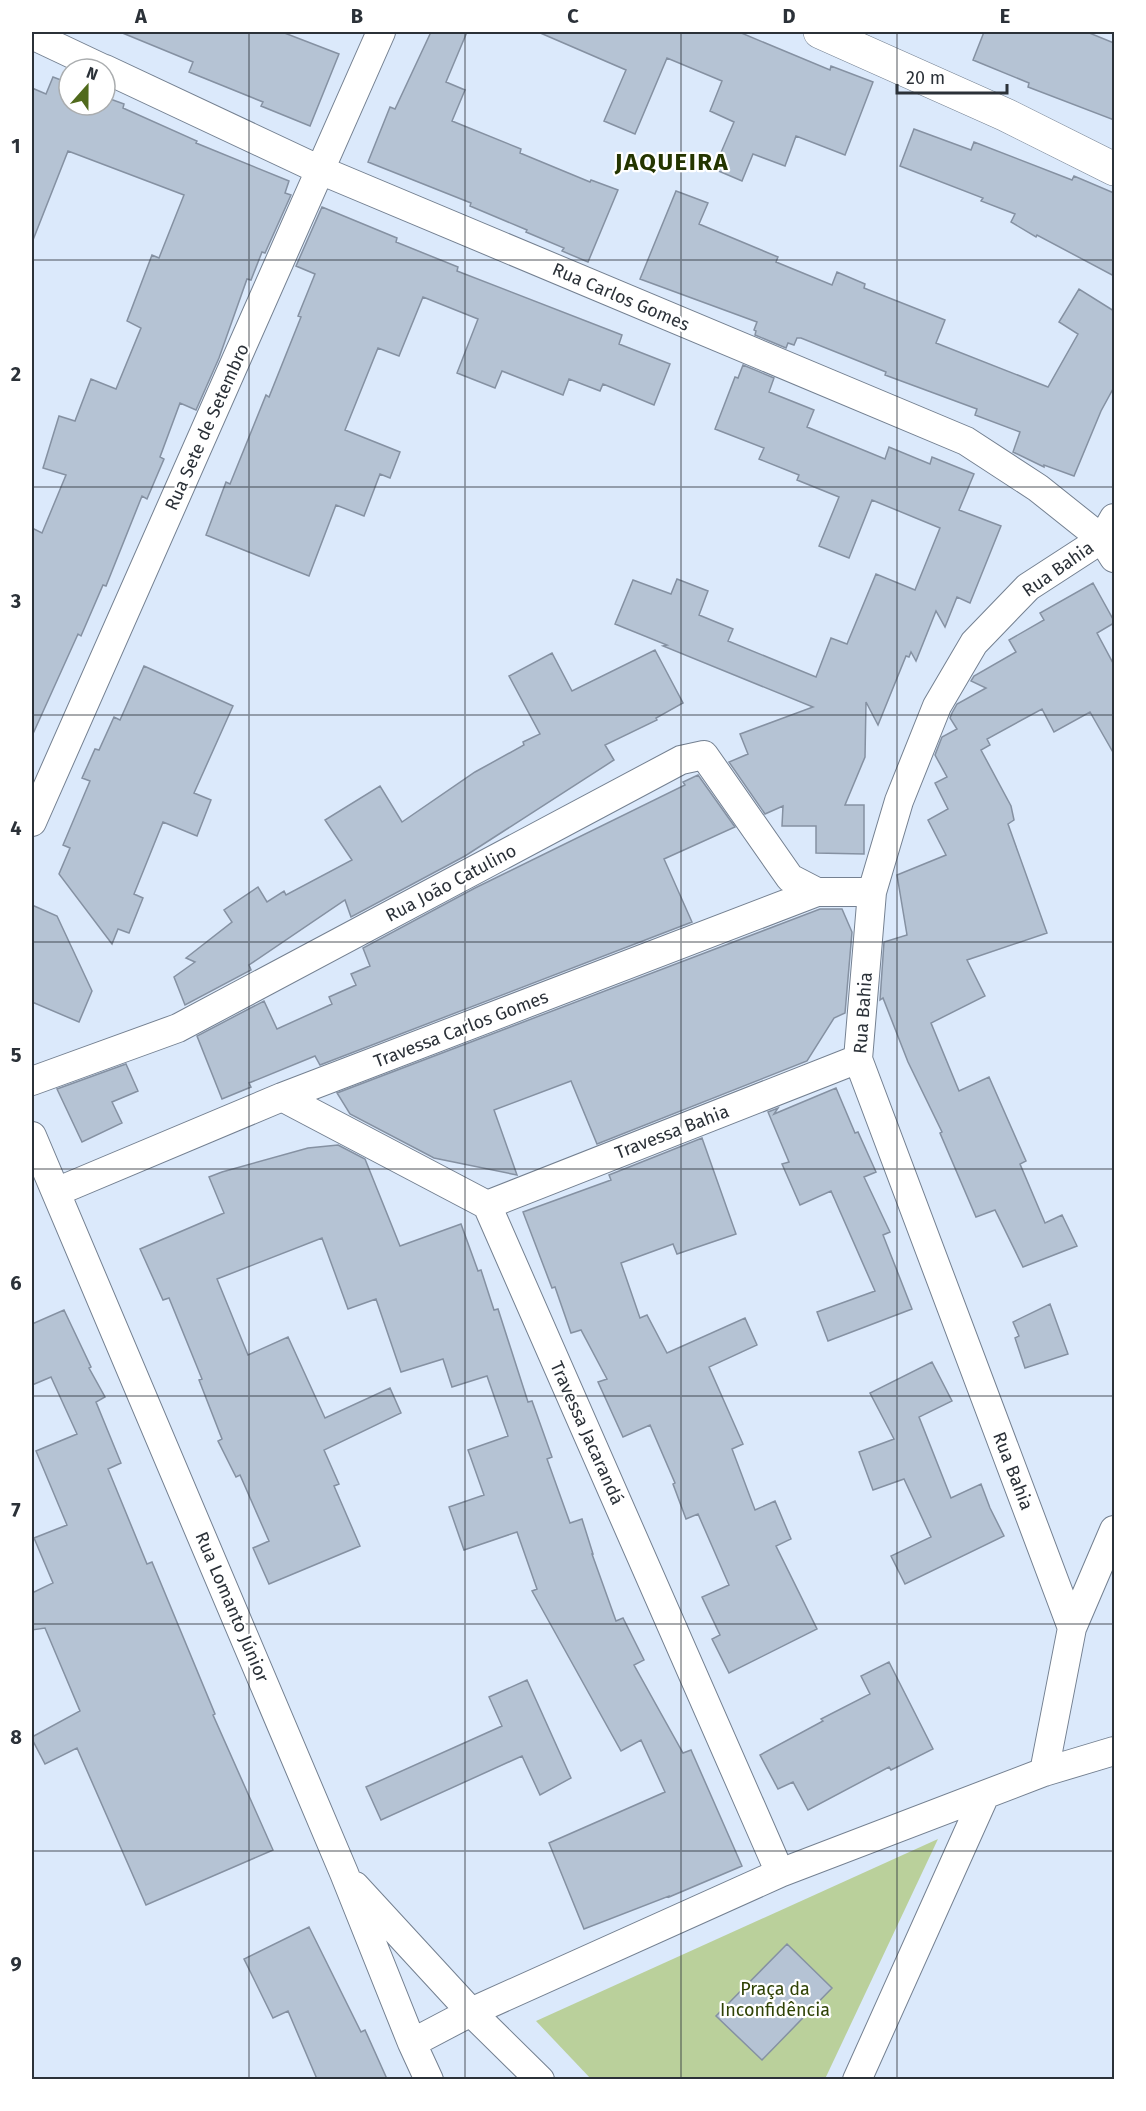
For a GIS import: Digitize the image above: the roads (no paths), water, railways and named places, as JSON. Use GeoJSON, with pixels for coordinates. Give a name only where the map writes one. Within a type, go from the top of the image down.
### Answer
{"type":"FeatureCollection","features":[{"type":"Feature","properties":{"kind":"street","name":"Rua Sete de Setembro"},"geometry":{"type":"LineString","coordinates":[[32,822],[381,32]]}},
{"type":"Feature","properties":{"kind":"street"},"geometry":{"type":"LineString","coordinates":[[820,32],[1006,115],[1114,169]]}},
{"type":"Feature","properties":{"kind":"street","name":"Rua Carlos Gomes"},"geometry":{"type":"LineString","coordinates":[[32,35],[79,57]]}},
{"type":"Feature","properties":{"kind":"street","name":"Rua Carlos Gomes"},"geometry":{"type":"LineString","coordinates":[[117,75],[320,170],[966,441],[1110,538]]}},
{"type":"Feature","properties":{"kind":"street","name":"Rua Bahia"},"geometry":{"type":"LineString","coordinates":[[1072,1628],[858,1059],[872,892],[899,801],[937,706],[974,643],[1028,587],[1110,538]]}},
{"type":"Feature","properties":{"kind":"street","name":"Rua João Catulino"},"geometry":{"type":"LineString","coordinates":[[32,1081],[178,1028],[681,759],[704,755],[790,878],[817,892]]}},
{"type":"Feature","properties":{"kind":"street","name":"Travessa Carlos Gomes"},"geometry":{"type":"LineString","coordinates":[[56,1192],[282,1097],[817,892],[872,892]]}},
{"type":"Feature","properties":{"kind":"street","name":"Travessa Bahia"},"geometry":{"type":"LineString","coordinates":[[487,1205],[858,1059]]}},
{"type":"Feature","properties":{"kind":"street"},"geometry":{"type":"LineString","coordinates":[[282,1097],[487,1205]]}},
{"type":"Feature","properties":{"kind":"street","name":"Rua Lomanto Júnior"},"geometry":{"type":"LineString","coordinates":[[32,1136],[429,2079]]}},
{"type":"Feature","properties":{"kind":"street","name":"Travessa Jacarandá"},"geometry":{"type":"LineString","coordinates":[[487,1205],[780,1874]]}},
{"type":"Feature","properties":{"kind":"street"},"geometry":{"type":"LineString","coordinates":[[1044,1772],[1072,1628],[1114,1530]]}},
{"type":"Feature","properties":{"kind":"street"},"geometry":{"type":"LineString","coordinates":[[412,2043],[471,2012],[780,1874],[1044,1772],[1114,1751]]}},
{"type":"Feature","properties":{"kind":"street"},"geometry":{"type":"LineString","coordinates":[[857,2079],[985,1795]]}},
{"type":"Feature","properties":{"kind":"street"},"geometry":{"type":"LineString","coordinates":[[344,1873],[471,2012],[540,2079]]}},
{"type":"Feature","properties":{"kind":"district","name":"JAQUEIRA"},"geometry":{"type":"Point","coordinates":[672,162]}},
{"type":"Feature","properties":{"kind":"park label","name":"Praça da Inconfidência"},"geometry":{"type":"Point","coordinates":[775,1999]}}]}
